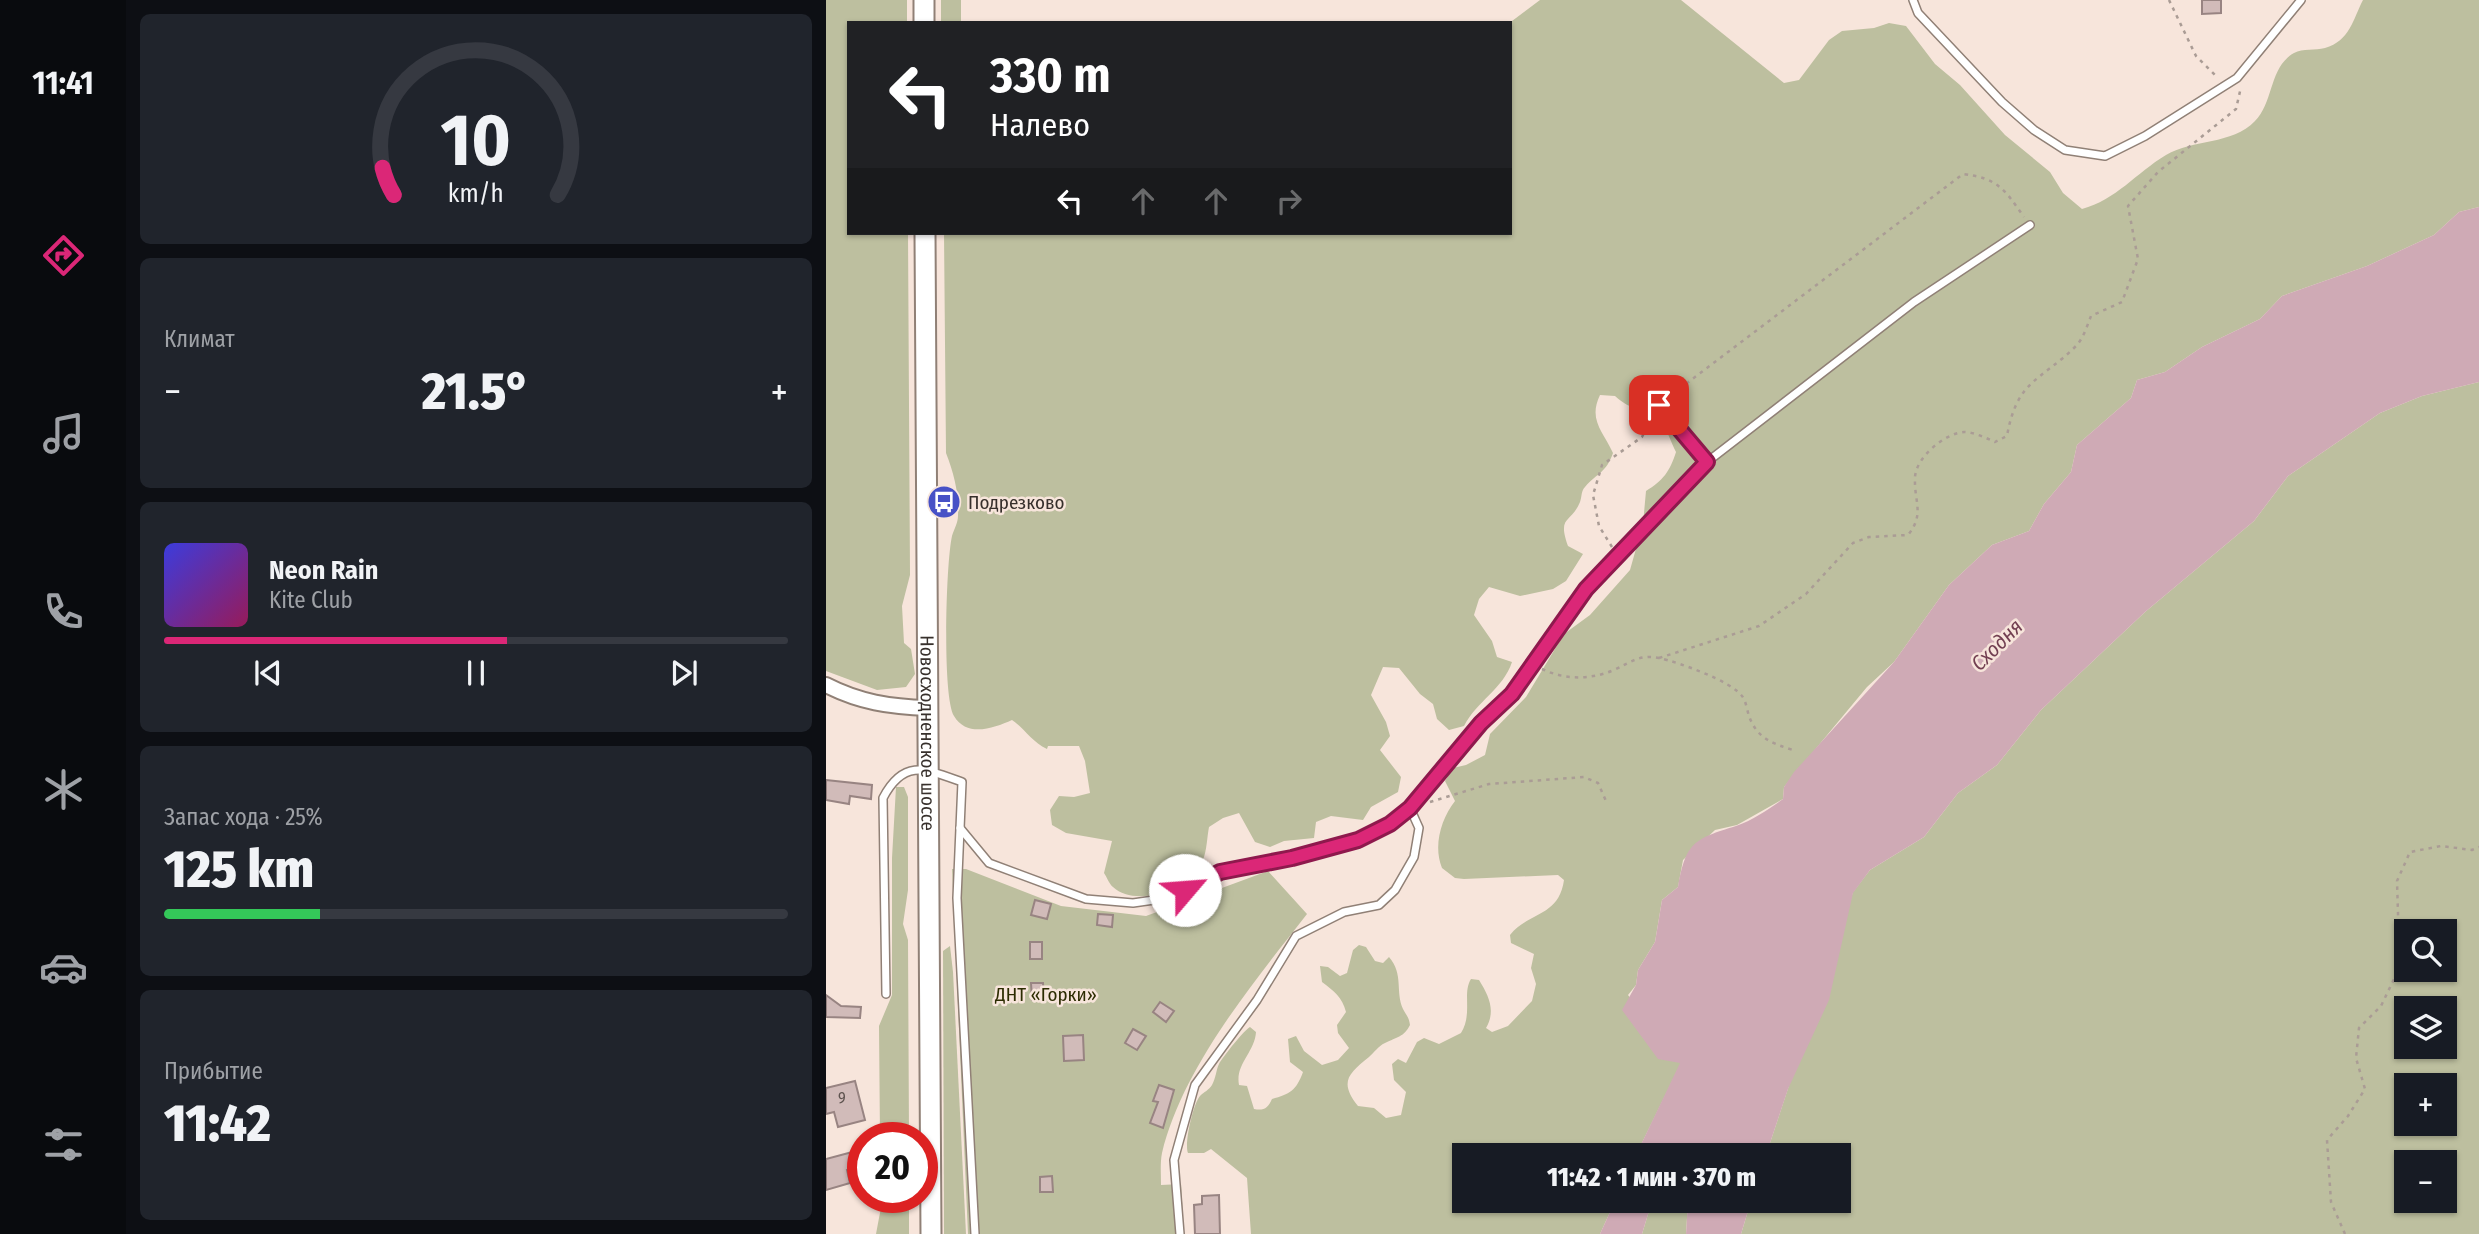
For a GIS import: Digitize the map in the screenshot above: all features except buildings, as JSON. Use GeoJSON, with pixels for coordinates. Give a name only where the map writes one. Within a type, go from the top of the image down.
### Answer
{"type":"FeatureCollection","features":[{"type":"Feature","properties":{"kind":"main road"},"geometry":{"type":"LineString","coordinates":[[924,0],[925,21]]}},
{"type":"Feature","properties":{"kind":"main road","name":"Новосходненское шоссе"},"geometry":{"type":"LineString","coordinates":[[925,235],[932,1234]]}},
{"type":"Feature","properties":{"kind":"street"},"geometry":{"type":"LineString","coordinates":[[826,685],[858,700],[884,706],[928,708]]}},
{"type":"Feature","properties":{"kind":"lane"},"geometry":{"type":"LineString","coordinates":[[1913,0],[1918,13],[2002,102],[2034,130],[2065,150],[2105,156],[2145,135],[2237,78],[2301,0]]}},
{"type":"Feature","properties":{"kind":"lane"},"geometry":{"type":"LineString","coordinates":[[960,828],[989,863],[1087,899],[1133,903],[1168,898],[1220,872],[1292,858],[1358,840],[1390,824],[1410,808],[1481,723],[1512,694],[1586,589],[1707,462],[1914,302],[2030,225]]}},
{"type":"Feature","properties":{"kind":"lane"},"geometry":{"type":"LineString","coordinates":[[1659,405],[1707,462]]}},
{"type":"Feature","properties":{"kind":"lane"},"geometry":{"type":"LineString","coordinates":[[886,994],[883,798],[893,779],[903,771],[928,769],[962,782],[957,898],[975,1234]]}},
{"type":"Feature","properties":{"kind":"lane"},"geometry":{"type":"LineString","coordinates":[[1180,1234],[1174,1160],[1195,1085],[1256,1000],[1296,936],[1344,912],[1378,905],[1395,890],[1414,857],[1419,828],[1410,808]]}},
{"type":"Feature","properties":{"kind":"path"},"geometry":{"type":"LineString","coordinates":[[2169,0],[2196,56],[2225,85]]}},
{"type":"Feature","properties":{"kind":"path"},"geometry":{"type":"LineString","coordinates":[[1659,658],[1759,626],[1806,594],[1833,568],[1853,543],[1869,537],[1908,535],[1917,524],[1920,510],[1915,476],[1923,456],[1954,433],[1968,432],[1995,442],[2007,436],[2011,413],[2032,380],[2078,345],[2091,316],[2122,302],[2138,258],[2128,206],[2158,172],[2236,109],[2246,67]]}},
{"type":"Feature","properties":{"kind":"path"},"geometry":{"type":"LineString","coordinates":[[1618,555],[1598,526],[1593,495],[1602,465],[1642,437],[1659,405],[1963,174],[1986,177],[2007,193],[2030,225]]}},
{"type":"Feature","properties":{"kind":"path"},"geometry":{"type":"LineString","coordinates":[[1532,664],[1558,677],[1576,678],[1612,670],[1638,657],[1659,658],[1722,681],[1742,695],[1755,732],[1772,743],[1793,750]]}},
{"type":"Feature","properties":{"kind":"path"},"geometry":{"type":"LineString","coordinates":[[1410,808],[1489,784],[1533,778],[1584,777],[1598,783],[1606,802]]}},
{"type":"Feature","properties":{"kind":"path"},"geometry":{"type":"LineString","coordinates":[[2345,1234],[2331,1202],[2327,1140],[2348,1116],[2365,1088],[2356,1058],[2359,1028],[2381,1006],[2395,977],[2399,945],[2398,881],[2410,852],[2441,846],[2472,850],[2479,847]]}},
{"type":"Feature","properties":{"kind":"green space"},"geometry":{"type":"Polygon","coordinates":[[[826,0],[907,0],[907,21],[847,21],[847,235],[908,235],[910,575],[902,606],[904,643],[911,649],[915,674],[906,687],[877,690],[826,671],[826,0]]]}},
{"type":"Feature","properties":{"kind":"green space"},"geometry":{"type":"Polygon","coordinates":[[[941,0],[961,0],[961,21],[941,21],[941,0]]]}},
{"type":"Feature","properties":{"kind":"green space"},"geometry":{"type":"Polygon","coordinates":[[[1540,0],[1681,0],[1784,83],[1799,80],[1829,40],[1842,31],[1874,28],[1889,23],[1906,26],[1935,64],[1960,85],[2005,135],[2050,172],[2063,193],[2082,209],[2116,193],[2166,155],[2246,129],[2261,113],[2286,59],[2298,51],[2325,48],[2340,40],[2350,28],[2363,0],[2479,0],[2479,207],[2459,212],[2434,235],[2367,266],[2282,296],[2260,319],[2202,347],[2165,372],[2137,380],[2131,398],[2077,445],[2071,472],[2044,504],[2029,531],[1992,545],[1949,585],[1894,662],[1867,687],[1784,787],[1783,799],[1737,825],[1715,830],[1683,860],[1678,887],[1662,900],[1655,942],[1638,970],[1636,985],[1628,995],[1681,1063],[1642,1143],[1452,1143],[1452,1213],[1610,1213],[1600,1234],[1251,1234],[1247,1178],[1211,1149],[1204,1153],[1188,1153],[1187,1141],[1192,1115],[1197,1100],[1212,1085],[1221,1061],[1250,1027],[1256,1032],[1255,1039],[1242,1064],[1239,1085],[1247,1086],[1254,1109],[1265,1108],[1272,1099],[1295,1088],[1303,1072],[1290,1062],[1288,1039],[1296,1036],[1304,1051],[1322,1065],[1338,1060],[1349,1048],[1338,1033],[1337,1025],[1346,1012],[1337,995],[1322,982],[1320,966],[1328,967],[1340,976],[1347,973],[1353,950],[1359,945],[1366,947],[1375,961],[1383,963],[1389,957],[1394,963],[1401,1003],[1410,1025],[1403,1034],[1380,1046],[1348,1079],[1349,1091],[1358,1106],[1374,1108],[1386,1118],[1401,1115],[1406,1092],[1394,1080],[1392,1064],[1398,1059],[1406,1063],[1417,1042],[1424,1038],[1439,1044],[1461,1033],[1465,1026],[1467,991],[1471,979],[1479,980],[1488,998],[1491,1016],[1486,1028],[1492,1032],[1508,1026],[1532,1001],[1536,984],[1531,968],[1534,954],[1511,943],[1510,935],[1556,901],[1564,880],[1558,875],[1464,879],[1455,878],[1442,868],[1438,842],[1446,816],[1455,801],[1445,781],[1453,768],[1466,765],[1485,755],[1490,734],[1526,697],[1564,634],[1590,615],[1630,570],[1643,524],[1646,491],[1665,475],[1676,452],[1660,421],[1615,396],[1600,395],[1596,419],[1613,453],[1604,469],[1582,492],[1580,502],[1566,521],[1564,529],[1568,546],[1583,554],[1566,581],[1553,589],[1520,596],[1489,587],[1479,599],[1474,615],[1492,641],[1497,657],[1512,662],[1503,680],[1464,726],[1449,730],[1437,719],[1433,704],[1420,694],[1399,668],[1383,667],[1371,695],[1386,722],[1390,736],[1380,750],[1401,777],[1398,792],[1371,807],[1363,820],[1331,816],[1316,822],[1314,838],[1284,841],[1270,847],[1255,842],[1239,813],[1223,818],[1209,827],[1203,860],[1188,879],[1176,887],[1149,896],[1123,893],[1112,886],[1104,873],[1112,841],[1066,833],[1052,825],[1050,810],[1059,796],[1074,797],[1090,793],[1085,761],[1079,746],[1048,746],[1047,749],[1012,720],[989,728],[966,727],[954,716],[950,704],[947,599],[950,550],[958,508],[955,484],[946,453],[944,235],[1512,235],[1512,21],[1540,0]]]}},
{"type":"Feature","properties":{"kind":"green space"},"geometry":{"type":"Polygon","coordinates":[[[2479,382],[2479,1234],[1741,1234],[1747,1213],[1851,1213],[1851,1143],[1770,1143],[1853,892],[1870,870],[1924,837],[1958,793],[1997,765],[2041,710],[2145,612],[2254,521],[2288,476],[2380,413],[2422,396],[2479,382]]]}},
{"type":"Feature","properties":{"kind":"green space"},"geometry":{"type":"Polygon","coordinates":[[[896,787],[904,787],[908,797],[908,890],[903,924],[908,940],[909,1122],[880,1122],[879,1026],[892,995],[892,858],[896,787]]]}},
{"type":"Feature","properties":{"kind":"green space","name":"ДНТ «Горки»"},"geometry":{"type":"Polygon","coordinates":[[[952,869],[966,869],[1061,906],[1146,916],[1268,871],[1307,914],[1222,1027],[1186,1089],[1172,1121],[1162,1153],[1161,1185],[1181,1184],[1184,1234],[968,1234],[952,869]]]}},
{"type":"Feature","properties":{"kind":"green space"},"geometry":{"type":"Polygon","coordinates":[[[950,946],[966,1234],[944,1234],[943,951],[950,946]]]}},
{"type":"Feature","properties":{"kind":"green space"},"geometry":{"type":"Polygon","coordinates":[[[880,1213],[909,1213],[909,1234],[876,1234],[880,1213]]]}},
{"type":"Feature","properties":{"kind":"green space"},"geometry":{"type":"Polygon","coordinates":[[[1648,1213],[1687,1213],[1686,1234],[1642,1234],[1648,1213]]]}},
{"type":"Feature","properties":{"kind":"water","name":"Сходня"},"geometry":{"type":"Polygon","coordinates":[[[2479,207],[2479,382],[2422,396],[2380,413],[2288,476],[2254,521],[2145,612],[2041,710],[1997,765],[1958,793],[1924,837],[1870,870],[1853,893],[1829,1000],[1788,1089],[1770,1143],[1642,1143],[1680,1063],[1658,1059],[1622,1010],[1636,985],[1638,970],[1655,942],[1662,900],[1678,887],[1685,860],[1694,844],[1710,835],[1749,821],[1783,799],[1784,787],[1794,772],[1894,662],[1949,585],[1992,545],[2029,531],[2044,504],[2071,472],[2077,445],[2131,398],[2137,380],[2165,372],[2202,347],[2260,319],[2282,296],[2367,266],[2434,235],[2459,212],[2479,207]]]}},
{"type":"Feature","properties":{"kind":"water"},"geometry":{"type":"Polygon","coordinates":[[[1610,1213],[1648,1213],[1642,1234],[1600,1234],[1610,1213]]]}},
{"type":"Feature","properties":{"kind":"water"},"geometry":{"type":"Polygon","coordinates":[[[1687,1213],[1747,1213],[1741,1234],[1686,1234],[1687,1213]]]}},
{"type":"Feature","properties":{"kind":"place","name":"Подрезково"},"geometry":{"type":"Point","coordinates":[944,502]}},
{"type":"Feature","properties":{"kind":"route"},"geometry":{"type":"LineString","coordinates":[[1185,890],[1220,872],[1292,858],[1358,840],[1390,824],[1410,808],[1481,723],[1512,694],[1586,589],[1707,462],[1659,405]]}}]}
